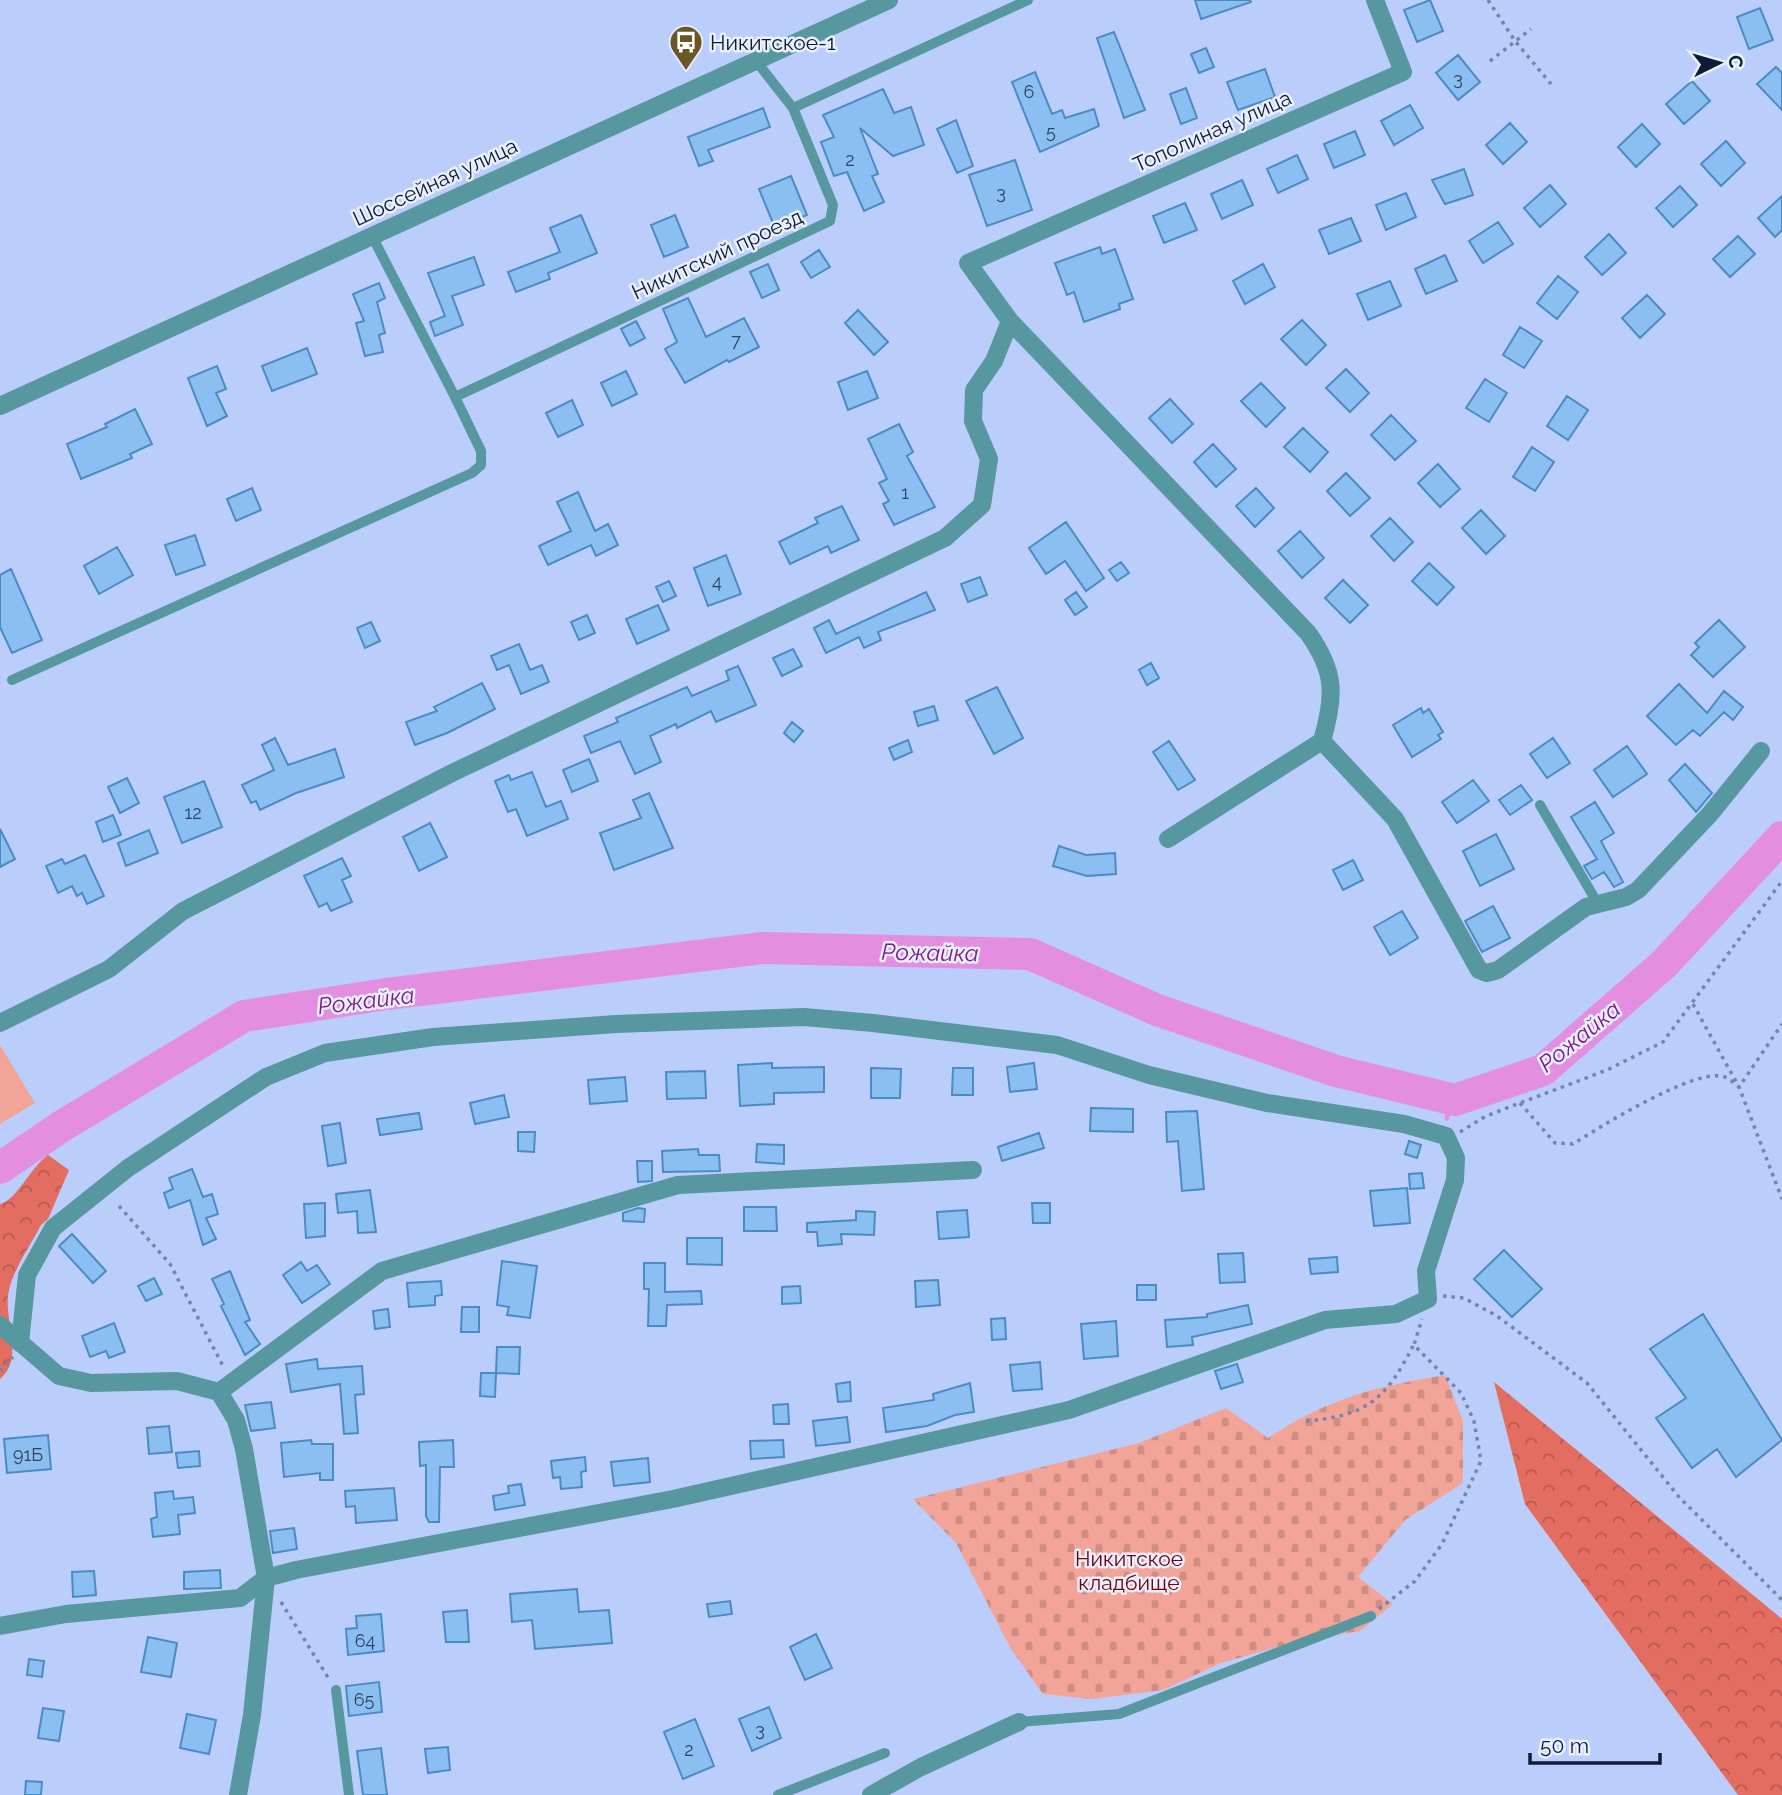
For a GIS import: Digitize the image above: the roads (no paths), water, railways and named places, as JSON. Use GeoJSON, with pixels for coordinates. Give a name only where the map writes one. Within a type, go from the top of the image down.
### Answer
{"type":"FeatureCollection","features":[{"type":"Feature","properties":{"kind":"street","name":"Шоссейная улица"},"geometry":{"type":"LineString","coordinates":[[0,406],[889,0]]}},
{"type":"Feature","properties":{"kind":"street","name":"Тополиная улица"},"geometry":{"type":"LineString","coordinates":[[1010,321],[968,263],[1403,72],[1375,0]]}},
{"type":"Feature","properties":{"kind":"street"},"geometry":{"type":"LineString","coordinates":[[0,1023],[109,969],[195,904],[452,773],[945,538],[982,505],[989,459],[973,421],[974,390],[994,360],[1010,321],[1308,633],[1326,659],[1332,707],[1321,741],[1168,839]]}},
{"type":"Feature","properties":{"kind":"street"},"geometry":{"type":"LineString","coordinates":[[1321,741],[1395,819],[1479,970],[1488,973],[1498,970],[1586,906],[1626,897],[1638,890],[1710,814],[1761,751]]}},
{"type":"Feature","properties":{"kind":"street"},"geometry":{"type":"LineString","coordinates":[[0,1626],[66,1614],[240,1598],[266,1578],[673,1499],[1069,1410],[1325,1320],[1396,1314],[1428,1299],[1426,1270],[1455,1180],[1456,1158],[1446,1136],[1404,1124],[1267,1104],[1149,1074],[1057,1045],[873,1023],[804,1017],[718,1020],[419,1039],[325,1053],[267,1077],[128,1168],[53,1228],[27,1275],[20,1343]]}},
{"type":"Feature","properties":{"kind":"street"},"geometry":{"type":"LineString","coordinates":[[0,1325],[59,1376],[91,1383],[177,1381],[225,1387],[382,1271],[678,1185],[973,1170]]}},
{"type":"Feature","properties":{"kind":"street"},"geometry":{"type":"LineString","coordinates":[[225,1387],[244,1449],[266,1578],[253,1715],[238,1795]]}},
{"type":"Feature","properties":{"kind":"street"},"geometry":{"type":"LineString","coordinates":[[871,1795],[921,1767],[1019,1721]]}},
{"type":"Feature","properties":{"kind":"lane"},"geometry":{"type":"LineString","coordinates":[[793,108],[1028,0]]}},
{"type":"Feature","properties":{"kind":"lane","name":"Никитский проезд"},"geometry":{"type":"LineString","coordinates":[[455,397],[830,221],[833,205],[793,108],[755,61]]}},
{"type":"Feature","properties":{"kind":"lane"},"geometry":{"type":"LineString","coordinates":[[12,680],[472,473],[481,465],[481,452],[455,397],[372,236]]}},
{"type":"Feature","properties":{"kind":"lane"},"geometry":{"type":"LineString","coordinates":[[1540,805],[1598,904]]}},
{"type":"Feature","properties":{"kind":"lane"},"geometry":{"type":"LineString","coordinates":[[1019,1721],[1119,1714],[1371,1616]]}},
{"type":"Feature","properties":{"kind":"lane"},"geometry":{"type":"LineString","coordinates":[[336,1690],[349,1795]]}},
{"type":"Feature","properties":{"kind":"lane"},"geometry":{"type":"LineString","coordinates":[[778,1795],[885,1753]]}},
{"type":"Feature","properties":{"kind":"waterway","name":"Рожайка"},"geometry":{"type":"LineString","coordinates":[[0,1168],[62,1126],[244,1016],[387,994],[763,948],[1030,954],[1157,1010],[1336,1071],[1455,1100],[1543,1070],[1664,964],[1782,837]]}},
{"type":"Feature","properties":{"kind":"waterway"},"geometry":{"type":"LineString","coordinates":[[1447,1118],[1448,1108],[1455,1100]]}},
{"type":"Feature","properties":{"kind":"place","name":"Никитское-1"},"geometry":{"type":"Point","coordinates":[686,72]}},
{"type":"Feature","properties":{"kind":"park label","name":"Никитское кладбище"},"geometry":{"type":"Point","coordinates":[1129,1570]}}]}
